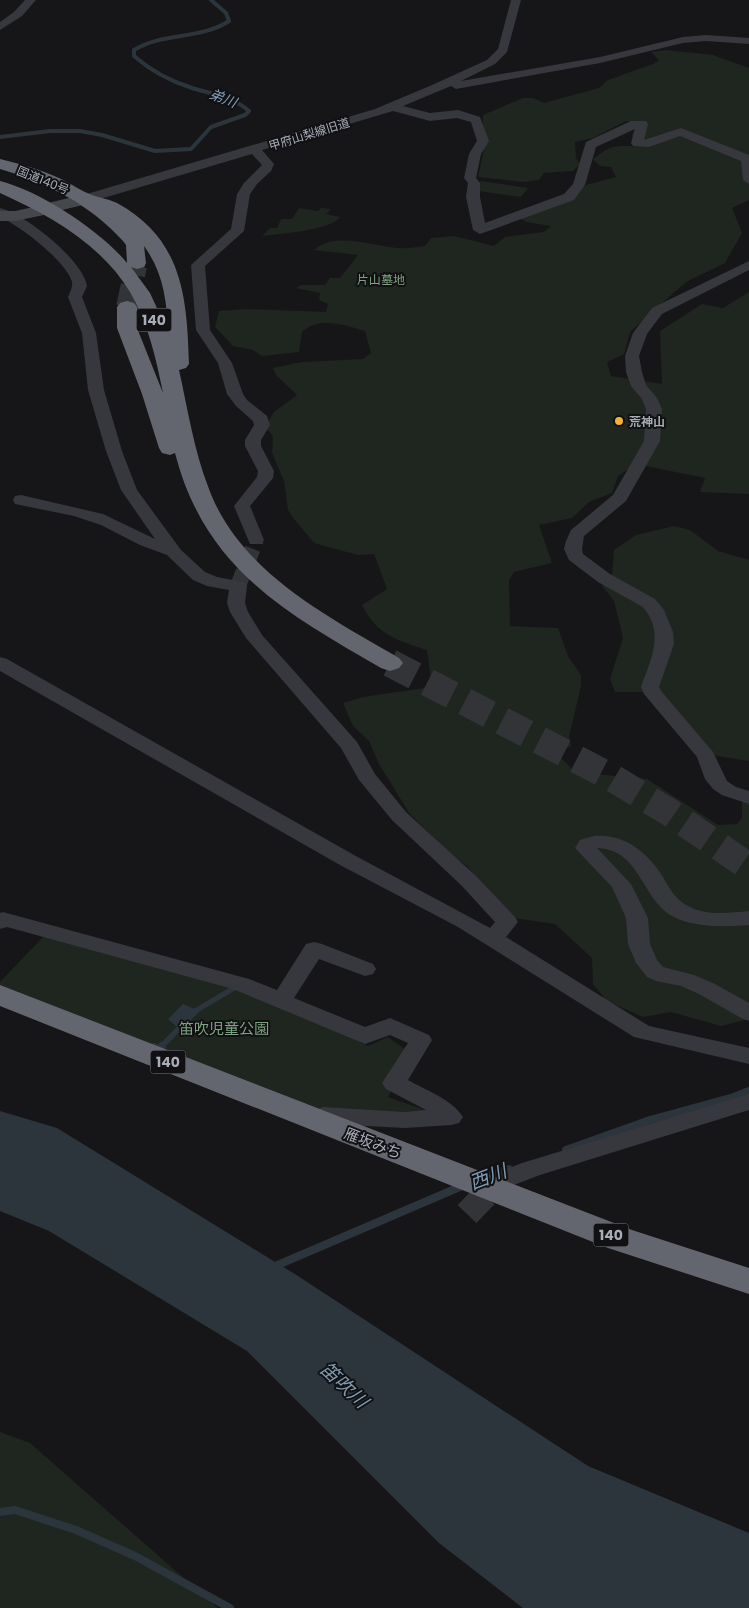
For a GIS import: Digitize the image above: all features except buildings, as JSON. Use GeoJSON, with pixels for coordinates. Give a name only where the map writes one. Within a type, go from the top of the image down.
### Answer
{"type":"FeatureCollection","features":[{"type":"Feature","properties":{"kind":"highway","name":"国道140号"},"geometry":{"type":"LineString","coordinates":[[0,164],[50,180],[85,198]]}},
{"type":"Feature","properties":{"kind":"highway","name":"140"},"geometry":{"type":"LineString","coordinates":[[0,186],[51,211],[74,226],[96,242],[131,278],[154,320],[162,343],[197,489],[211,521],[242,559],[283,596],[331,628],[390,663]]}},
{"type":"Feature","properties":{"kind":"highway"},"geometry":{"type":"LineString","coordinates":[[85,198],[131,238],[135,245],[137,263]]}},
{"type":"Feature","properties":{"kind":"highway"},"geometry":{"type":"LineString","coordinates":[[85,198],[110,206],[137,227],[159,253],[170,274],[176,303],[183,403],[197,489]]}},
{"type":"Feature","properties":{"kind":"highway"},"geometry":{"type":"LineString","coordinates":[[127,307],[125,317],[127,328],[153,394],[175,463],[189,490],[211,521]]}},
{"type":"Feature","properties":{"kind":"highway","name":"雁坂みち"},"geometry":{"type":"LineString","coordinates":[[0,995],[325,1124],[487,1182],[620,1239],[749,1281]]}},
{"type":"Feature","properties":{"kind":"street"},"geometry":{"type":"LineString","coordinates":[[0,27],[18,14],[31,0]]}},
{"type":"Feature","properties":{"kind":"street","name":"甲府山梨線旧道"},"geometry":{"type":"LineString","coordinates":[[3,215],[46,209],[256,150],[393,107],[490,62],[503,50],[516,0]]}},
{"type":"Feature","properties":{"kind":"street"},"geometry":{"type":"LineString","coordinates":[[436,88],[561,68],[683,40],[706,38],[749,41]]}},
{"type":"Feature","properties":{"kind":"street"},"geometry":{"type":"LineString","coordinates":[[393,107],[430,117],[458,114],[476,120],[483,141],[475,154],[470,178],[474,183],[473,197],[480,230],[569,197],[579,185],[590,144],[635,124],[642,124],[637,142],[648,144],[674,132],[681,132],[746,159],[749,180]]}},
{"type":"Feature","properties":{"kind":"street"},"geometry":{"type":"LineString","coordinates":[[256,150],[268,164],[267,168],[248,186],[242,199],[240,226],[237,231],[198,265],[198,284],[203,330],[225,363],[235,394],[242,403],[261,419],[262,425],[253,440],[253,446],[266,471],[265,478],[242,506],[256,540]]}},
{"type":"Feature","properties":{"kind":"street"},"geometry":{"type":"LineString","coordinates":[[3,215],[34,232],[79,280],[80,287],[75,297],[89,333],[95,385],[116,458],[129,490],[140,507],[173,551],[199,576],[213,582],[238,586],[236,603],[239,612],[255,638],[350,746],[366,776],[399,816],[469,881],[506,922],[493,938]]}},
{"type":"Feature","properties":{"kind":"street"},"geometry":{"type":"LineString","coordinates":[[749,265],[657,311],[640,333],[632,356],[634,372],[639,386],[649,398],[654,409],[652,441],[620,498],[577,534],[573,549],[575,556],[604,578],[649,603],[655,610],[664,632],[665,644],[650,687],[706,756],[720,785],[728,791],[749,798]]}},
{"type":"Feature","properties":{"kind":"street"},"geometry":{"type":"LineString","coordinates":[[21,500],[94,516],[153,546],[173,551]]}},
{"type":"Feature","properties":{"kind":"street"},"geometry":{"type":"LineString","coordinates":[[0,663],[347,860],[466,922],[642,1032],[749,1056]]}},
{"type":"Feature","properties":{"kind":"street"},"geometry":{"type":"LineString","coordinates":[[749,918],[715,918],[680,911],[669,902],[643,863],[629,851],[604,842],[587,844],[585,848],[621,884],[637,918],[639,944],[647,963],[655,972],[664,976],[686,980],[707,989],[749,1013]]}},
{"type":"Feature","properties":{"kind":"street"},"geometry":{"type":"LineString","coordinates":[[0,922],[3,918],[241,984],[364,1036],[390,1026],[421,1040],[394,1083],[435,1106],[450,1117],[405,1120],[323,1116],[325,1124]]}},
{"type":"Feature","properties":{"kind":"street"},"geometry":{"type":"LineString","coordinates":[[282,1000],[314,949],[365,969]]}},
{"type":"Feature","properties":{"kind":"street"},"geometry":{"type":"LineString","coordinates":[[487,1182],[749,1102]]}},
{"type":"Feature","properties":{"kind":"green space","name":"片山墓地"},"geometry":{"type":"Polygon","coordinates":[[[666,50],[713,55],[749,68],[749,200],[732,208],[742,233],[725,263],[686,282],[630,332],[624,354],[607,362],[611,376],[662,384],[660,331],[702,304],[723,308],[749,292],[749,494],[700,492],[705,478],[636,464],[618,476],[612,493],[589,502],[572,518],[539,525],[552,563],[514,572],[509,580],[510,626],[558,628],[568,656],[581,675],[581,686],[569,737],[571,746],[556,753],[575,772],[647,779],[718,825],[737,824],[742,818],[742,799],[749,800],[749,1019],[721,1026],[671,1012],[643,1017],[607,1001],[593,984],[592,958],[555,924],[514,918],[493,899],[467,866],[453,856],[409,813],[379,764],[369,741],[353,726],[343,703],[363,697],[424,688],[431,680],[427,650],[388,635],[374,623],[362,605],[387,589],[374,554],[358,555],[314,543],[294,519],[288,510],[284,481],[272,453],[273,436],[265,427],[274,412],[297,395],[276,375],[273,368],[302,362],[363,359],[371,353],[365,331],[332,323],[316,324],[302,332],[299,352],[262,356],[253,350],[233,346],[215,327],[219,311],[246,309],[326,312],[328,304],[319,300],[320,293],[296,288],[301,285],[325,285],[330,278],[340,278],[358,255],[314,250],[332,241],[354,241],[404,248],[425,246],[431,238],[454,236],[494,246],[505,237],[544,232],[551,226],[526,222],[519,218],[575,195],[586,185],[616,177],[611,167],[600,166],[593,159],[613,147],[636,146],[632,135],[637,122],[626,121],[593,138],[575,142],[576,158],[580,164],[573,171],[544,173],[539,180],[524,182],[478,177],[486,140],[483,115],[523,98],[533,98],[544,103],[599,88],[608,80],[653,64],[659,60],[651,52],[666,50]]]}},
{"type":"Feature","properties":{"kind":"green space"},"geometry":{"type":"Polygon","coordinates":[[[481,181],[528,188],[521,197],[478,191],[478,185],[481,181]]]}},
{"type":"Feature","properties":{"kind":"green space"},"geometry":{"type":"Polygon","coordinates":[[[299,208],[318,211],[321,208],[331,209],[326,214],[340,217],[327,225],[316,228],[262,236],[270,228],[277,228],[281,219],[292,219],[299,208]]]}},
{"type":"Feature","properties":{"kind":"green space"},"geometry":{"type":"Polygon","coordinates":[[[674,526],[690,530],[718,551],[749,560],[749,761],[711,755],[659,692],[615,692],[610,679],[623,638],[614,601],[602,586],[612,575],[614,550],[636,535],[674,526]]]}},
{"type":"Feature","properties":{"kind":"green space","name":"笛吹児童公園"},"geometry":{"type":"Polygon","coordinates":[[[44,936],[241,984],[368,1046],[388,1037],[411,1054],[388,1097],[436,1114],[318,1110],[0,992],[0,982],[44,936]]]}},
{"type":"Feature","properties":{"kind":"green space"},"geometry":{"type":"Polygon","coordinates":[[[0,1432],[30,1443],[218,1608],[0,1608],[0,1432]]]}},
{"type":"Feature","properties":{"kind":"water"},"geometry":{"type":"Polygon","coordinates":[[[183,1004],[197,1010],[179,1029],[168,1019],[183,1004]]]}},
{"type":"Feature","properties":{"kind":"water","name":"笛吹川"},"geometry":{"type":"Polygon","coordinates":[[[0,1111],[57,1128],[298,1276],[588,1466],[749,1533],[749,1608],[523,1608],[439,1543],[247,1351],[49,1231],[0,1211],[0,1111]]]}},
{"type":"Feature","properties":{"kind":"waterway","name":"弟川"},"geometry":{"type":"LineString","coordinates":[[0,137],[50,131],[80,131],[102,135],[155,151],[191,149],[211,127],[245,115],[249,111],[236,102],[168,79],[134,56],[134,50],[146,44],[206,31],[229,21],[226,13],[211,0]]}},
{"type":"Feature","properties":{"kind":"waterway"},"geometry":{"type":"LineString","coordinates":[[161,1047],[197,1010],[239,985]]}},
{"type":"Feature","properties":{"kind":"waterway"},"geometry":{"type":"LineString","coordinates":[[154,1047],[159,1049],[161,1047]]}},
{"type":"Feature","properties":{"kind":"waterway","name":"西川"},"geometry":{"type":"LineString","coordinates":[[566,1150],[650,1120],[734,1097],[749,1091]]}},
{"type":"Feature","properties":{"kind":"waterway","name":"西川"},"geometry":{"type":"LineString","coordinates":[[483,1178],[509,1169]]}},
{"type":"Feature","properties":{"kind":"waterway","name":"西川"},"geometry":{"type":"LineString","coordinates":[[273,1267],[462,1186]]}},
{"type":"Feature","properties":{"kind":"waterway"},"geometry":{"type":"LineString","coordinates":[[0,1512],[15,1510],[76,1530],[135,1556],[230,1608]]}},
{"type":"Feature","properties":{"kind":"tunnel"},"geometry":{"type":"LineString","coordinates":[[136,267],[137,263]]}},
{"type":"Feature","properties":{"kind":"tunnel"},"geometry":{"type":"LineString","coordinates":[[127,307],[136,266]]}},
{"type":"Feature","properties":{"kind":"tunnel"},"geometry":{"type":"LineString","coordinates":[[238,586],[256,540]]}},
{"type":"Feature","properties":{"kind":"tunnel"},"geometry":{"type":"LineString","coordinates":[[390,663],[611,777],[669,812],[749,867]]}},
{"type":"Feature","properties":{"kind":"tunnel"},"geometry":{"type":"LineString","coordinates":[[467,1214],[498,1182]]}},
{"type":"Feature","properties":{"kind":"place","name":"荒神山"},"geometry":{"type":"Point","coordinates":[619,421]}}]}
